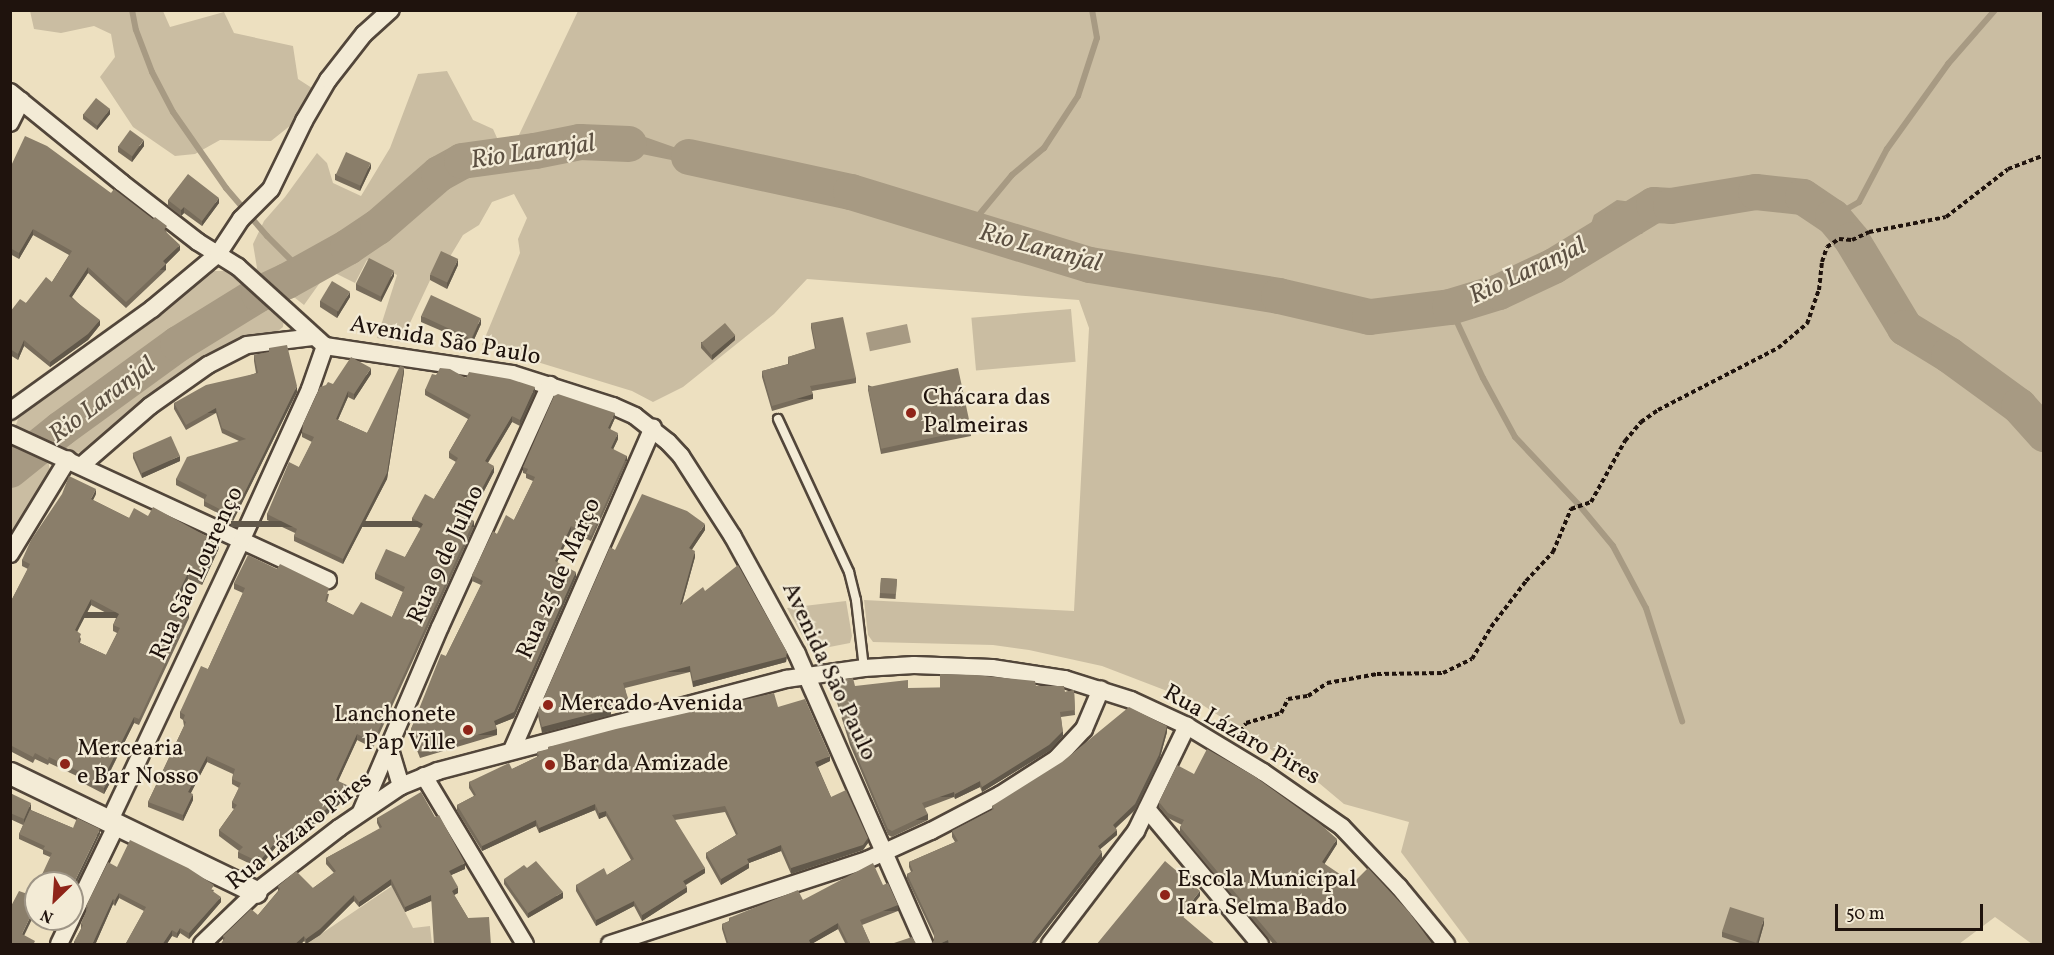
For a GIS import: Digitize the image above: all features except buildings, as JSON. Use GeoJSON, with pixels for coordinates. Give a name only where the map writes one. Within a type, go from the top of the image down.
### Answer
{"type":"FeatureCollection","features":[{"type":"Feature","properties":{"kind":"street"},"geometry":{"type":"LineString","coordinates":[[10,411],[152,309],[218,254],[241,219],[258,205],[280,174],[304,121],[328,80],[364,34],[391,10]]}},
{"type":"Feature","properties":{"kind":"street"},"geometry":{"type":"LineString","coordinates":[[10,123],[16,97]]}},
{"type":"Feature","properties":{"kind":"street","name":"Avenida São Paulo"},"geometry":{"type":"LineString","coordinates":[[16,97],[122,183],[248,276],[319,341],[495,370],[613,406],[653,428],[681,456],[733,537],[807,676],[882,853],[924,945]]}},
{"type":"Feature","properties":{"kind":"street"},"geometry":{"type":"LineString","coordinates":[[10,554],[68,459],[150,406],[208,364],[247,345],[319,341]]}},
{"type":"Feature","properties":{"kind":"street","name":"Rua São Lourenço"},"geometry":{"type":"LineString","coordinates":[[84,890],[310,389],[319,341]]}},
{"type":"Feature","properties":{"kind":"street","name":"Rua 9 de Julho"},"geometry":{"type":"LineString","coordinates":[[361,812],[435,637],[550,385]]}},
{"type":"Feature","properties":{"kind":"street","name":"Rua 25 de Março"},"geometry":{"type":"LineString","coordinates":[[512,750],[653,428]]}},
{"type":"Feature","properties":{"kind":"street"},"geometry":{"type":"LineString","coordinates":[[11,434],[328,580]]}},
{"type":"Feature","properties":{"kind":"street","name":"Rua Lázaro Pires"},"geometry":{"type":"LineString","coordinates":[[202,945],[256,892],[361,812],[401,786],[424,776],[512,750],[807,676],[864,668],[910,665],[992,668],[1065,679],[1101,689],[1187,726],[1318,808],[1342,827],[1399,887],[1446,945]]}},
{"type":"Feature","properties":{"kind":"street"},"geometry":{"type":"LineString","coordinates":[[610,945],[882,853],[983,804],[1056,759],[1084,729],[1101,689]]}},
{"type":"Feature","properties":{"kind":"street"},"geometry":{"type":"LineString","coordinates":[[1050,945],[1137,831],[1187,726]]}},
{"type":"Feature","properties":{"kind":"street"},"geometry":{"type":"LineString","coordinates":[[389,747],[401,786]]}},
{"type":"Feature","properties":{"kind":"street"},"geometry":{"type":"LineString","coordinates":[[10,773],[256,892]]}},
{"type":"Feature","properties":{"kind":"street"},"geometry":{"type":"LineString","coordinates":[[424,776],[525,945]]}},
{"type":"Feature","properties":{"kind":"street"},"geometry":{"type":"LineString","coordinates":[[1147,809],[1260,945]]}},
{"type":"Feature","properties":{"kind":"street","name":"Rua São Lourenço"},"geometry":{"type":"LineString","coordinates":[[59,945],[66,931]]}},
{"type":"Feature","properties":{"kind":"lane"},"geometry":{"type":"LineString","coordinates":[[778,419],[849,572],[856,600],[864,668]]}},
{"type":"Feature","properties":{"kind":"path"},"geometry":{"type":"LineString","coordinates":[[1230,752],[1246,723],[1281,713],[1288,699],[1308,696],[1328,683],[1377,675],[1443,673],[1472,659],[1491,627],[1526,581],[1553,552],[1571,509],[1591,502],[1626,441],[1641,422],[1658,410],[1778,348],[1807,324],[1819,290],[1822,262],[1827,247],[1839,239],[1852,240],[1869,232],[1947,217],[2008,170],[2043,155]]}},
{"type":"Feature","properties":{"kind":"shaded area"},"geometry":{"type":"Polygon","coordinates":[[[30,11],[163,11],[170,27],[224,12],[234,33],[293,46],[298,79],[315,90],[296,121],[271,141],[220,140],[195,154],[175,156],[133,127],[100,77],[115,57],[111,34],[94,26],[61,33],[34,29],[30,11]]]}},
{"type":"Feature","properties":{"kind":"shaded area"},"geometry":{"type":"Polygon","coordinates":[[[578,11],[2043,11],[2043,944],[2032,944],[1995,917],[1959,944],[1470,944],[1401,852],[1409,822],[1344,804],[1307,773],[1201,704],[1102,666],[1029,650],[993,645],[873,642],[868,635],[864,600],[1074,611],[1089,328],[1079,300],[807,279],[774,314],[683,387],[653,402],[632,391],[482,345],[520,253],[518,239],[527,218],[514,194],[492,202],[479,225],[463,235],[448,260],[441,257],[401,342],[377,338],[397,275],[367,260],[355,283],[329,270],[304,305],[285,290],[271,304],[284,318],[283,327],[278,331],[231,344],[212,355],[86,452],[73,453],[63,448],[48,460],[50,471],[11,536],[11,438],[20,414],[210,271],[228,271],[244,282],[257,268],[253,244],[264,221],[285,197],[317,153],[327,163],[333,183],[361,196],[390,148],[418,74],[447,71],[473,120],[493,129],[507,160],[578,11]]]}},
{"type":"Feature","properties":{"kind":"shaded area"},"geometry":{"type":"Polygon","coordinates":[[[631,132],[736,169],[686,163],[637,153],[578,149],[583,133],[631,132]]]}},
{"type":"Feature","properties":{"kind":"shaded area"},"geometry":{"type":"Polygon","coordinates":[[[1617,200],[1654,205],[1650,221],[1642,234],[1629,234],[1571,265],[1554,266],[1567,247],[1590,227],[1594,215],[1617,200]]]}},
{"type":"Feature","properties":{"kind":"shaded area"},"geometry":{"type":"Polygon","coordinates":[[[1071,309],[1076,362],[976,371],[971,318],[1071,309]]]}},
{"type":"Feature","properties":{"kind":"shaded area"},"geometry":{"type":"Polygon","coordinates":[[[907,324],[911,343],[870,351],[866,333],[907,324]]]}},
{"type":"Feature","properties":{"kind":"shaded area"},"geometry":{"type":"Polygon","coordinates":[[[846,601],[852,636],[850,643],[814,650],[809,648],[787,608],[846,601]]]}},
{"type":"Feature","properties":{"kind":"shaded area"},"geometry":{"type":"Polygon","coordinates":[[[392,886],[413,928],[430,926],[432,944],[306,944],[392,886]]]}},
{"type":"Feature","properties":{"kind":"waterway"},"geometry":{"type":"LineString","coordinates":[[132,10],[136,30],[152,72],[173,112],[226,188],[267,236],[303,272]]}},
{"type":"Feature","properties":{"kind":"waterway"},"geometry":{"type":"LineString","coordinates":[[968,228],[1012,175],[1044,148],[1078,96],[1097,38],[1092,10]]}},
{"type":"Feature","properties":{"kind":"waterway"},"geometry":{"type":"LineString","coordinates":[[1833,217],[1859,202],[1887,149],[1948,64],[1995,10]]}},
{"type":"Feature","properties":{"kind":"waterway","name":"Rio Laranjal"},"geometry":{"type":"LineString","coordinates":[[10,470],[61,429],[178,344],[259,294],[348,247],[378,227],[439,174],[462,161],[580,142],[629,144]]}},
{"type":"Feature","properties":{"kind":"waterway","name":"Rio Laranjal"},"geometry":{"type":"LineString","coordinates":[[689,157],[851,192],[1090,265],[1279,296],[1370,317],[1450,307],[1499,292],[1554,266],[1654,205],[1671,206],[1756,192],[1803,197],[1833,217],[1852,240],[1905,328],[1949,355],[2019,406],[2044,434]]}},
{"type":"Feature","properties":{"kind":"waterway"},"geometry":{"type":"LineString","coordinates":[[1450,307],[1483,378],[1515,437],[1579,505],[1613,546],[1646,608],[1682,721]]}},
{"type":"Feature","properties":{"kind":"place","name":"Chácara das Palmeiras"},"geometry":{"type":"Point","coordinates":[911,413]}},
{"type":"Feature","properties":{"kind":"place","name":"Mercado Avenida"},"geometry":{"type":"Point","coordinates":[548,705]}},
{"type":"Feature","properties":{"kind":"place","name":"Lanchonete Pap Ville"},"geometry":{"type":"Point","coordinates":[468,730]}},
{"type":"Feature","properties":{"kind":"place","name":"Mercearia e Bar Nosso"},"geometry":{"type":"Point","coordinates":[65,764]}},
{"type":"Feature","properties":{"kind":"place","name":"Bar da Amizade"},"geometry":{"type":"Point","coordinates":[550,765]}},
{"type":"Feature","properties":{"kind":"place","name":"Escola Municipal Iara Selma Bado"},"geometry":{"type":"Point","coordinates":[1165,895]}}]}
